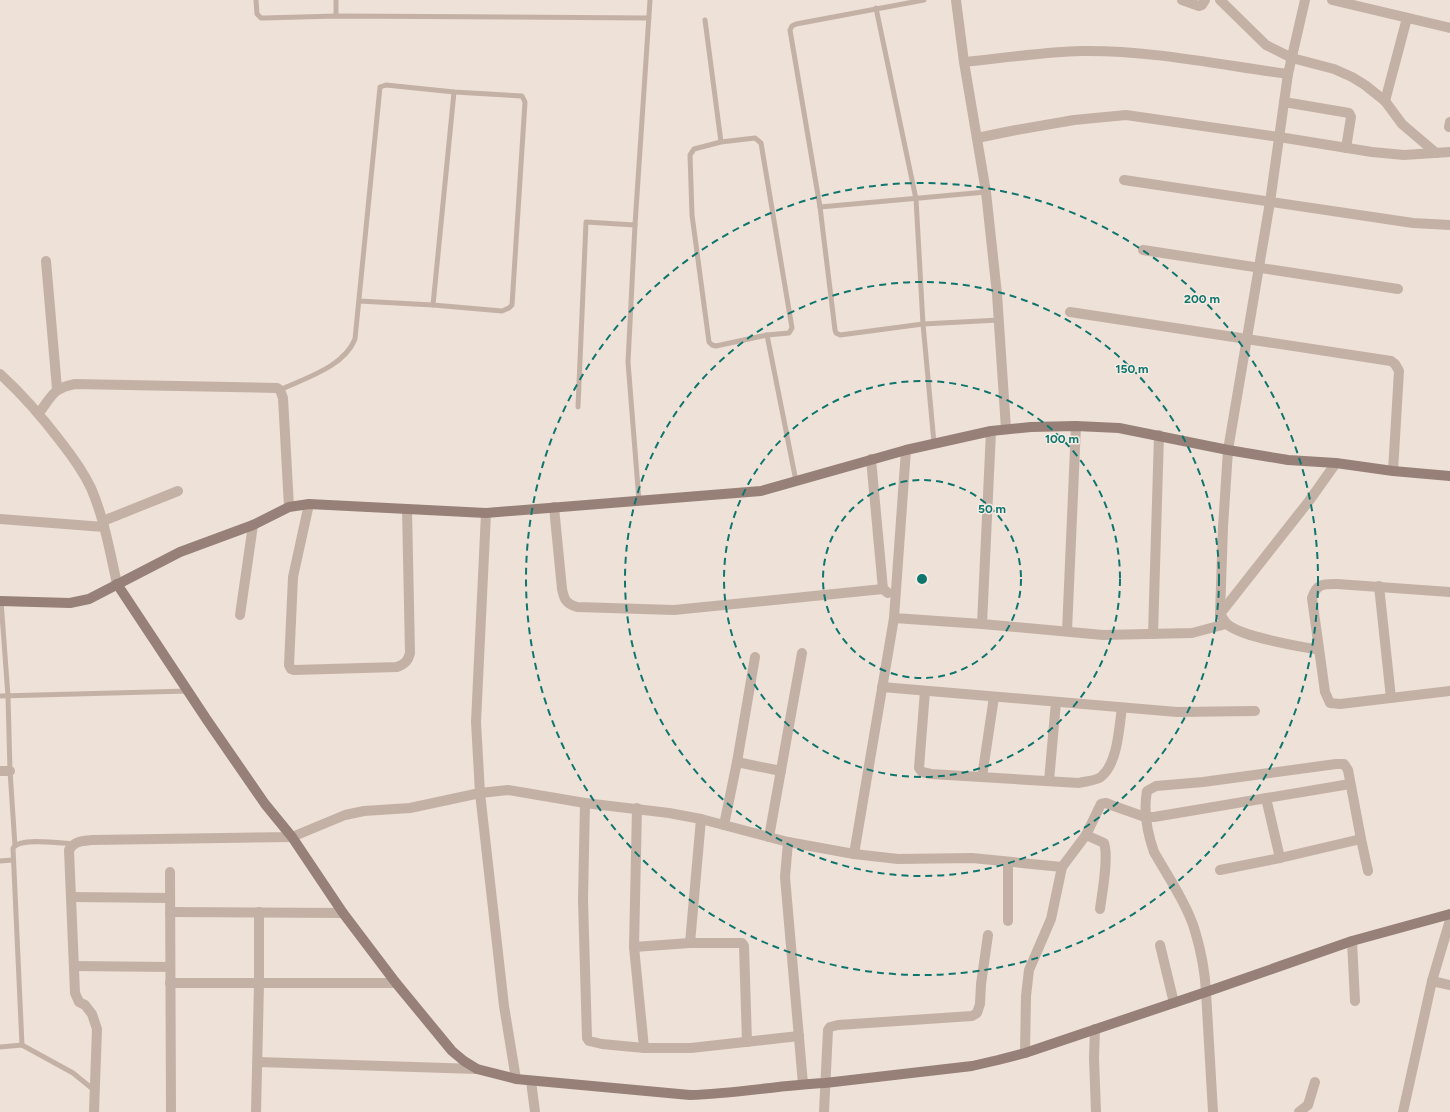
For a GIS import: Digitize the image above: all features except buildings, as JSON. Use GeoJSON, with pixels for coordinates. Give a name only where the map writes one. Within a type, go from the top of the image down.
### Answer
{"type":"FeatureCollection","features":[{"type":"Feature","properties":{"kind":"street"},"geometry":{"type":"LineString","coordinates":[[956,0],[964,62],[986,192],[999,320],[1006,429]]}},
{"type":"Feature","properties":{"kind":"street"},"geometry":{"type":"LineString","coordinates":[[1182,0],[1199,6],[1202,5],[1205,0]]}},
{"type":"Feature","properties":{"kind":"street"},"geometry":{"type":"LineString","coordinates":[[1220,0],[1266,45],[1292,58],[1334,69],[1352,77],[1385,101],[1402,124],[1436,153]]}},
{"type":"Feature","properties":{"kind":"street"},"geometry":{"type":"LineString","coordinates":[[1306,0],[1288,74],[1270,202],[1228,450],[1223,527],[1220,614],[1226,624],[1248,635],[1319,650]]}},
{"type":"Feature","properties":{"kind":"street"},"geometry":{"type":"LineString","coordinates":[[1332,0],[1450,28]]}},
{"type":"Feature","properties":{"kind":"street"},"geometry":{"type":"LineString","coordinates":[[1385,101],[1407,18]]}},
{"type":"Feature","properties":{"kind":"street"},"geometry":{"type":"LineString","coordinates":[[964,62],[1050,53],[1082,51],[1110,52],[1144,54],[1288,74]]}},
{"type":"Feature","properties":{"kind":"street"},"geometry":{"type":"LineString","coordinates":[[1284,102],[1349,113],[1351,117],[1346,148]]}},
{"type":"Feature","properties":{"kind":"street"},"geometry":{"type":"LineString","coordinates":[[978,138],[1074,120],[1126,115],[1372,152],[1404,155],[1450,152]]}},
{"type":"Feature","properties":{"kind":"street"},"geometry":{"type":"LineString","coordinates":[[1124,180],[1413,223],[1450,225]]}},
{"type":"Feature","properties":{"kind":"street"},"geometry":{"type":"LineString","coordinates":[[1143,250],[1398,289]]}},
{"type":"Feature","properties":{"kind":"street"},"geometry":{"type":"LineString","coordinates":[[46,261],[57,389]]}},
{"type":"Feature","properties":{"kind":"street"},"geometry":{"type":"LineString","coordinates":[[1070,312],[1391,361],[1395,364],[1399,371],[1393,471]]}},
{"type":"Feature","properties":{"kind":"street"},"geometry":{"type":"LineString","coordinates":[[0,374],[39,413],[72,456],[82,472],[91,487],[103,524],[117,584],[265,804],[292,837],[343,913],[396,983],[452,1051],[477,1069]]}},
{"type":"Feature","properties":{"kind":"street"},"geometry":{"type":"LineString","coordinates":[[39,413],[57,389],[75,384],[273,387],[280,390],[283,398],[289,507]]}},
{"type":"Feature","properties":{"kind":"street"},"geometry":{"type":"LineString","coordinates":[[1067,631],[1076,426]]}},
{"type":"Feature","properties":{"kind":"street"},"geometry":{"type":"LineString","coordinates":[[0,601],[70,603],[88,599],[180,552],[253,525],[289,507],[309,504],[486,513],[761,491],[906,450],[1006,429],[1076,426],[1119,428],[1228,450],[1288,460],[1336,463],[1393,471],[1450,476]]}},
{"type":"Feature","properties":{"kind":"street"},"geometry":{"type":"LineString","coordinates":[[982,624],[991,431]]}},
{"type":"Feature","properties":{"kind":"street"},"geometry":{"type":"LineString","coordinates":[[1153,634],[1159,435]]}},
{"type":"Feature","properties":{"kind":"street"},"geometry":{"type":"LineString","coordinates":[[854,854],[894,618],[906,450]]}},
{"type":"Feature","properties":{"kind":"street"},"geometry":{"type":"LineString","coordinates":[[871,459],[883,589],[889,594],[896,595]]}},
{"type":"Feature","properties":{"kind":"street"},"geometry":{"type":"LineString","coordinates":[[1220,614],[1310,501],[1336,463]]}},
{"type":"Feature","properties":{"kind":"street"},"geometry":{"type":"LineString","coordinates":[[0,519],[103,524],[178,491]]}},
{"type":"Feature","properties":{"kind":"street"},"geometry":{"type":"LineString","coordinates":[[309,504],[296,560],[291,590],[289,665],[294,670],[397,667],[408,660],[410,653],[407,509]]}},
{"type":"Feature","properties":{"kind":"street"},"geometry":{"type":"LineString","coordinates":[[554,507],[562,589],[565,600],[571,605],[577,607],[674,610],[883,589]]}},
{"type":"Feature","properties":{"kind":"street"},"geometry":{"type":"LineString","coordinates":[[486,513],[476,722],[480,793],[504,1006],[516,1080]]}},
{"type":"Feature","properties":{"kind":"street"},"geometry":{"type":"LineString","coordinates":[[240,615],[253,525]]}},
{"type":"Feature","properties":{"kind":"street"},"geometry":{"type":"LineString","coordinates":[[1450,593],[1379,586],[1324,584],[1314,590],[1312,598],[1325,692],[1330,703],[1340,704],[1450,692]]}},
{"type":"Feature","properties":{"kind":"street"},"geometry":{"type":"LineString","coordinates":[[1379,586],[1391,698]]}},
{"type":"Feature","properties":{"kind":"street"},"geometry":{"type":"LineString","coordinates":[[894,618],[1103,634],[1192,633],[1226,624]]}},
{"type":"Feature","properties":{"kind":"street"},"geometry":{"type":"LineString","coordinates":[[769,837],[802,653]]}},
{"type":"Feature","properties":{"kind":"street"},"geometry":{"type":"LineString","coordinates":[[724,825],[737,762],[755,657]]}},
{"type":"Feature","properties":{"kind":"street"},"geometry":{"type":"LineString","coordinates":[[882,687],[1177,712],[1255,711]]}},
{"type":"Feature","properties":{"kind":"street"},"geometry":{"type":"LineString","coordinates":[[925,691],[919,768],[925,773],[931,774],[1079,783],[1095,779],[1102,776],[1112,761],[1115,752],[1122,708]]}},
{"type":"Feature","properties":{"kind":"street"},"geometry":{"type":"LineString","coordinates":[[982,777],[994,696]]}},
{"type":"Feature","properties":{"kind":"street"},"geometry":{"type":"LineString","coordinates":[[1049,781],[1056,702]]}},
{"type":"Feature","properties":{"kind":"street"},"geometry":{"type":"LineString","coordinates":[[737,762],[781,771]]}},
{"type":"Feature","properties":{"kind":"street"},"geometry":{"type":"LineString","coordinates":[[1213,1112],[1205,974],[1195,931],[1185,908],[1154,852],[1145,817],[1147,791],[1156,786],[1203,782],[1344,764],[1346,766],[1350,784],[1368,872]]}},
{"type":"Feature","properties":{"kind":"street"},"geometry":{"type":"LineString","coordinates":[[1025,1053],[1026,996],[1029,970],[1051,919],[1062,868],[1086,835],[1102,803],[1145,817],[1172,815],[1350,784]]}},
{"type":"Feature","properties":{"kind":"street"},"geometry":{"type":"LineString","coordinates":[[94,1112],[96,1029],[92,1014],[85,1005],[79,1002],[76,998],[69,850],[73,844],[92,840],[292,837],[345,815],[364,811],[410,808],[480,793],[508,790],[585,803],[637,808],[724,825],[788,842],[854,854],[898,859],[972,858],[1062,868]]}},
{"type":"Feature","properties":{"kind":"street"},"geometry":{"type":"LineString","coordinates":[[1266,798],[1280,858]]}},
{"type":"Feature","properties":{"kind":"street"},"geometry":{"type":"LineString","coordinates":[[585,803],[583,900],[587,1038],[591,1043],[644,1048],[691,1048],[799,1036]]}},
{"type":"Feature","properties":{"kind":"street"},"geometry":{"type":"LineString","coordinates":[[637,808],[634,947],[644,1048]]}},
{"type":"Feature","properties":{"kind":"street"},"geometry":{"type":"LineString","coordinates":[[690,942],[701,820]]}},
{"type":"Feature","properties":{"kind":"street"},"geometry":{"type":"LineString","coordinates":[[1086,835],[1104,843],[1105,846],[1106,860],[1100,909]]}},
{"type":"Feature","properties":{"kind":"street"},"geometry":{"type":"LineString","coordinates":[[1220,870],[1361,839]]}},
{"type":"Feature","properties":{"kind":"street"},"geometry":{"type":"LineString","coordinates":[[788,842],[785,877],[803,1084]]}},
{"type":"Feature","properties":{"kind":"street"},"geometry":{"type":"LineString","coordinates":[[1008,862],[1008,921]]}},
{"type":"Feature","properties":{"kind":"street"},"geometry":{"type":"LineString","coordinates":[[170,872],[171,1112]]}},
{"type":"Feature","properties":{"kind":"street"},"geometry":{"type":"LineString","coordinates":[[71,897],[170,898]]}},
{"type":"Feature","properties":{"kind":"street"},"geometry":{"type":"LineString","coordinates":[[170,912],[343,913]]}},
{"type":"Feature","properties":{"kind":"street"},"geometry":{"type":"LineString","coordinates":[[256,1112],[258,1062],[259,912]]}},
{"type":"Feature","properties":{"kind":"street"},"geometry":{"type":"LineString","coordinates":[[258,1062],[477,1069],[516,1080],[690,1096],[825,1083],[972,1066],[1025,1053],[1352,941],[1450,914]]}},
{"type":"Feature","properties":{"kind":"street"},"geometry":{"type":"LineString","coordinates":[[1403,1112],[1432,981],[1450,920]]}},
{"type":"Feature","properties":{"kind":"street"},"geometry":{"type":"LineString","coordinates":[[824,1112],[828,1030],[832,1026],[975,1015],[979,1010],[980,1004],[981,984],[988,935]]}},
{"type":"Feature","properties":{"kind":"street"},"geometry":{"type":"LineString","coordinates":[[1352,941],[1355,1001]]}},
{"type":"Feature","properties":{"kind":"street"},"geometry":{"type":"LineString","coordinates":[[634,947],[690,942],[740,942],[744,945],[747,1042]]}},
{"type":"Feature","properties":{"kind":"street"},"geometry":{"type":"LineString","coordinates":[[1160,945],[1174,1002]]}},
{"type":"Feature","properties":{"kind":"street"},"geometry":{"type":"LineString","coordinates":[[74,966],[170,967]]}},
{"type":"Feature","properties":{"kind":"street"},"geometry":{"type":"LineString","coordinates":[[1432,981],[1450,985]]}},
{"type":"Feature","properties":{"kind":"street"},"geometry":{"type":"LineString","coordinates":[[170,982],[259,984],[396,983]]}},
{"type":"Feature","properties":{"kind":"street"},"geometry":{"type":"LineString","coordinates":[[1095,1029],[1094,1058],[1096,1112]]}},
{"type":"Feature","properties":{"kind":"street"},"geometry":{"type":"LineString","coordinates":[[532,1081],[535,1112]]}},
{"type":"Feature","properties":{"kind":"street"},"geometry":{"type":"LineString","coordinates":[[1299,1112],[1308,1105],[1315,1082]]}},
{"type":"Feature","properties":{"kind":"lane"},"geometry":{"type":"LineString","coordinates":[[256,0],[257,14],[261,18],[336,16],[649,18]]}},
{"type":"Feature","properties":{"kind":"lane"},"geometry":{"type":"LineString","coordinates":[[336,0],[336,16]]}},
{"type":"Feature","properties":{"kind":"lane"},"geometry":{"type":"LineString","coordinates":[[639,501],[628,362],[635,225],[650,0]]}},
{"type":"Feature","properties":{"kind":"lane"},"geometry":{"type":"LineString","coordinates":[[924,0],[796,24],[790,28],[820,207],[836,333],[840,335],[923,324],[999,320]]}},
{"type":"Feature","properties":{"kind":"lane"},"geometry":{"type":"LineString","coordinates":[[876,8],[916,198],[923,324],[934,443]]}},
{"type":"Feature","properties":{"kind":"lane"},"geometry":{"type":"LineString","coordinates":[[705,20],[721,142]]}},
{"type":"Feature","properties":{"kind":"lane"},"geometry":{"type":"LineString","coordinates":[[280,390],[337,362],[352,347],[355,339],[380,87],[386,85],[454,92],[520,95],[524,99],[512,305],[502,311],[433,304],[359,301]]}},
{"type":"Feature","properties":{"kind":"lane"},"geometry":{"type":"LineString","coordinates":[[433,304],[454,92]]}},
{"type":"Feature","properties":{"kind":"lane"},"geometry":{"type":"LineString","coordinates":[[755,138],[761,143],[792,328],[789,333],[767,335],[716,346],[709,342],[692,215],[690,155],[694,149],[721,142],[755,138]]}},
{"type":"Feature","properties":{"kind":"lane"},"geometry":{"type":"LineString","coordinates":[[820,207],[986,192]]}},
{"type":"Feature","properties":{"kind":"lane"},"geometry":{"type":"LineString","coordinates":[[578,407],[586,222],[635,225]]}},
{"type":"Feature","properties":{"kind":"lane"},"geometry":{"type":"LineString","coordinates":[[767,335],[796,481]]}},
{"type":"Feature","properties":{"kind":"lane"},"geometry":{"type":"LineString","coordinates":[[0,601],[8,696],[5,771],[15,846],[13,848],[13,860],[22,1045]]}},
{"type":"Feature","properties":{"kind":"lane"},"geometry":{"type":"LineString","coordinates":[[0,696],[189,690]]}},
{"type":"Feature","properties":{"kind":"lane"},"geometry":{"type":"LineString","coordinates":[[15,846],[30,842],[73,844]]}},
{"type":"Feature","properties":{"kind":"lane"},"geometry":{"type":"LineString","coordinates":[[0,861],[13,860]]}},
{"type":"Feature","properties":{"kind":"lane"},"geometry":{"type":"LineString","coordinates":[[0,1047],[22,1045],[73,1073],[95,1091]]}}]}
